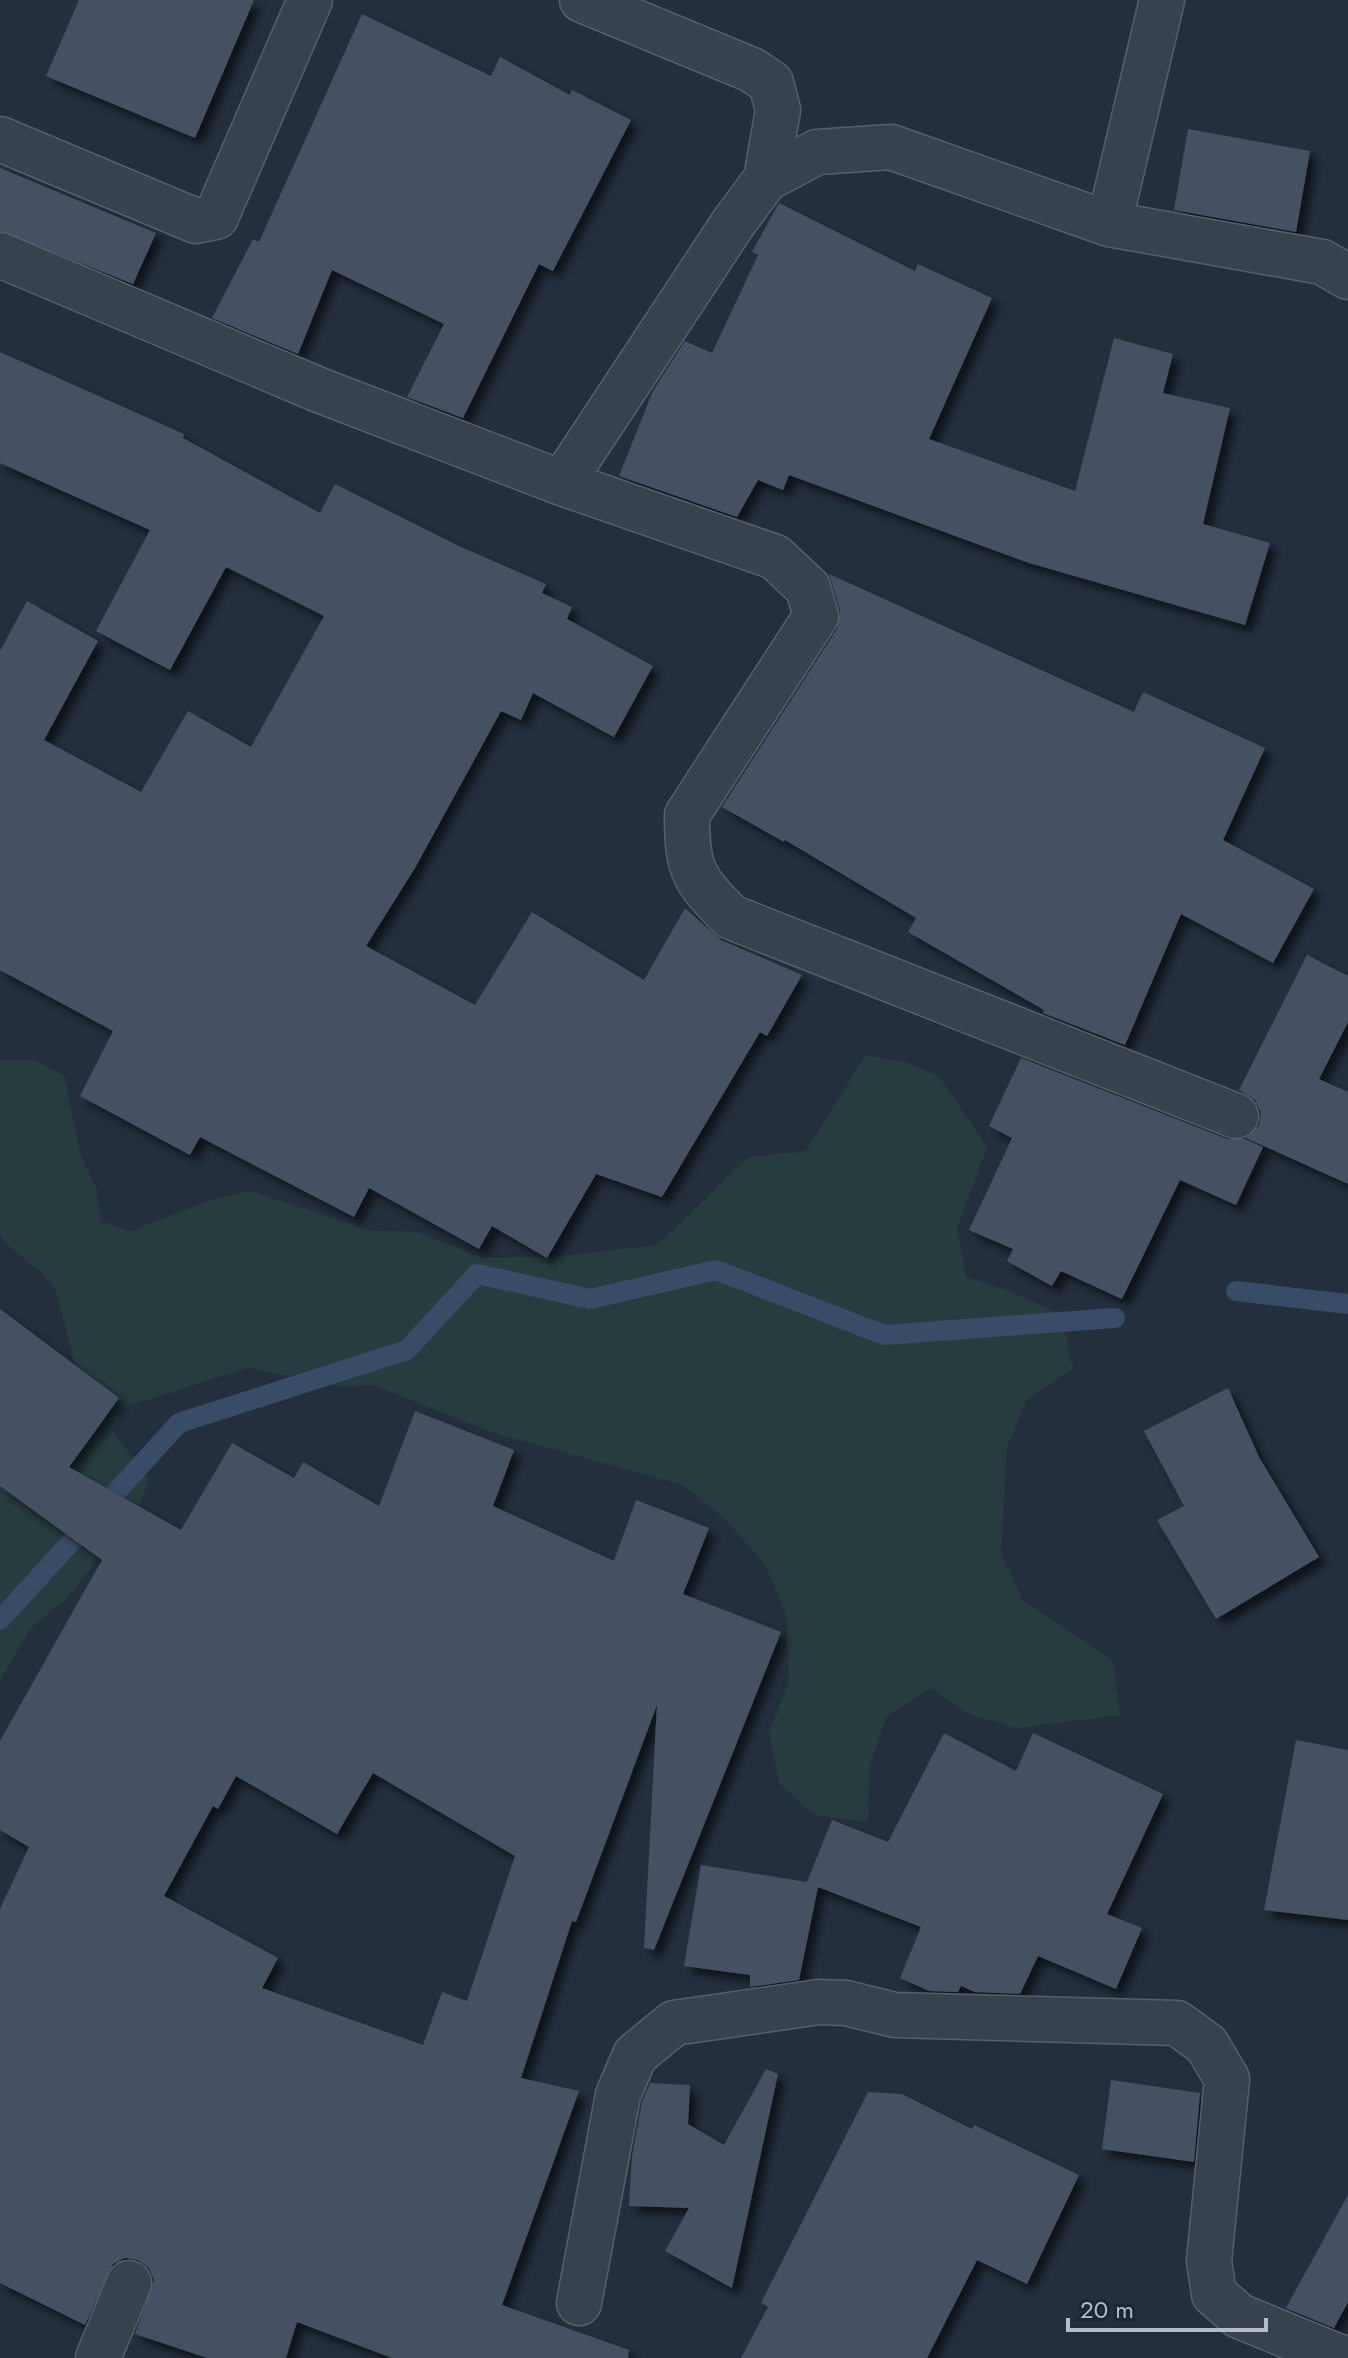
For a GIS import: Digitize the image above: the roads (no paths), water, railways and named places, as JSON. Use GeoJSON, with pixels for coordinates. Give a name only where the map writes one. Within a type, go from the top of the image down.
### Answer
{"type":"FeatureCollection","features":[{"type":"Feature","properties":{"kind":"street"},"geometry":{"type":"LineString","coordinates":[[0,139],[196,221],[216,217],[310,0]]}},
{"type":"Feature","properties":{"kind":"street"},"geometry":{"type":"LineString","coordinates":[[582,0],[752,70],[771,83],[778,110],[766,179]]}},
{"type":"Feature","properties":{"kind":"street"},"geometry":{"type":"LineString","coordinates":[[1109,224],[1162,0]]}},
{"type":"Feature","properties":{"kind":"street"},"geometry":{"type":"LineString","coordinates":[[562,483],[734,222],[766,179],[817,152],[891,147],[1109,224],[1322,262],[1348,277]]}},
{"type":"Feature","properties":{"kind":"street"},"geometry":{"type":"LineString","coordinates":[[0,255],[319,390],[562,483],[775,557],[808,588],[816,616],[687,815],[687,848],[696,882],[731,917],[1236,1116]]}},
{"type":"Feature","properties":{"kind":"street"},"geometry":{"type":"LineString","coordinates":[[579,2303],[618,2095],[635,2055],[674,2023],[819,2002],[846,2003],[895,2015],[1177,2023],[1207,2045],[1227,2079],[1209,2261],[1214,2294],[1239,2316],[1342,2358]]}},
{"type":"Feature","properties":{"kind":"street"},"geometry":{"type":"LineString","coordinates":[[98,2358],[129,2283]]}},
{"type":"Feature","properties":{"kind":"waterway"},"geometry":{"type":"LineString","coordinates":[[0,1620],[179,1423],[407,1350],[477,1274],[590,1299],[716,1270],[884,1335],[1115,1318]]}},
{"type":"Feature","properties":{"kind":"waterway"},"geometry":{"type":"LineString","coordinates":[[1236,1291],[1348,1304]]}}]}
